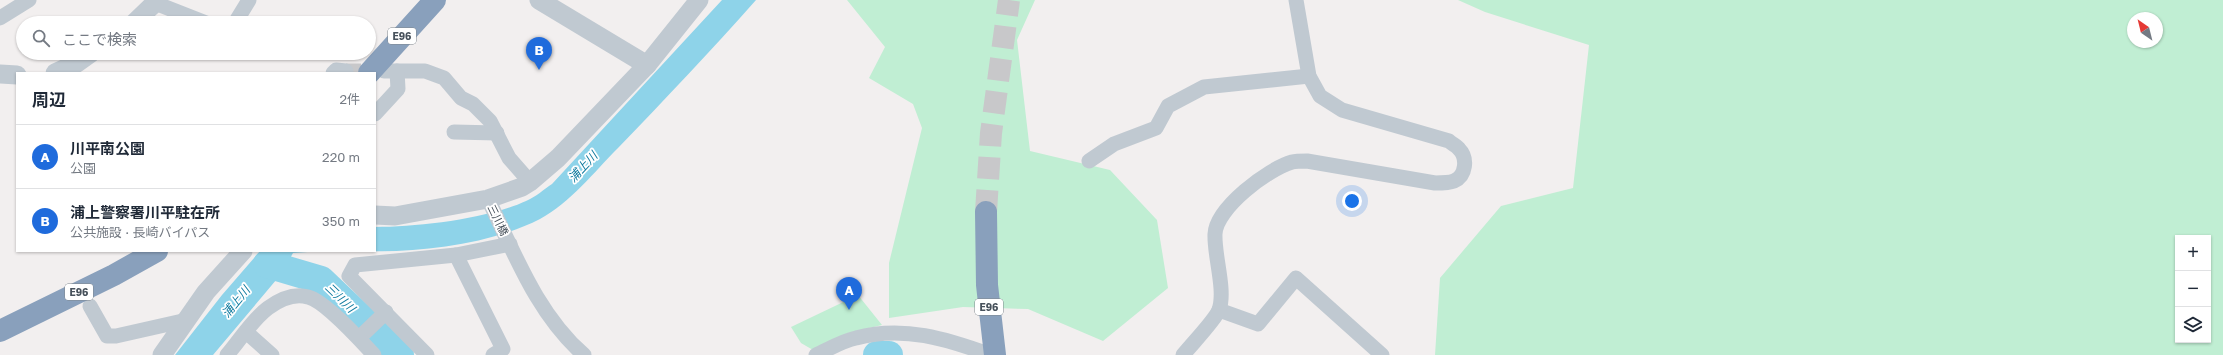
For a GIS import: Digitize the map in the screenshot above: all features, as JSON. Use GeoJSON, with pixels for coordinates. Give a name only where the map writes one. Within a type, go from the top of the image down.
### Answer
{"type":"FeatureCollection","features":[{"type":"Feature","properties":{"kind":"highway","name":"E96"},"geometry":{"type":"LineString","coordinates":[[376,43],[422,0]]}},
{"type":"Feature","properties":{"kind":"highway","name":"E96"},"geometry":{"type":"LineString","coordinates":[[383,72],[435,0]]}},
{"type":"Feature","properties":{"kind":"highway","name":"E96"},"geometry":{"type":"LineString","coordinates":[[345,72],[358,60]]}},
{"type":"Feature","properties":{"kind":"highway","name":"E96"},"geometry":{"type":"LineString","coordinates":[[986,212],[986,259],[994,355]]}},
{"type":"Feature","properties":{"kind":"highway","name":"E96"},"geometry":{"type":"LineString","coordinates":[[0,321],[136,252]]}},
{"type":"Feature","properties":{"kind":"highway","name":"E96"},"geometry":{"type":"LineString","coordinates":[[0,331],[114,275],[155,252]]}},
{"type":"Feature","properties":{"kind":"street"},"geometry":{"type":"LineString","coordinates":[[0,18],[29,0]]}},
{"type":"Feature","properties":{"kind":"street"},"geometry":{"type":"LineString","coordinates":[[239,16],[249,0]]}},
{"type":"Feature","properties":{"kind":"street"},"geometry":{"type":"LineString","coordinates":[[539,0],[647,65]]}},
{"type":"Feature","properties":{"kind":"street"},"geometry":{"type":"LineString","coordinates":[[376,215],[395,216],[488,199],[522,187],[530,182],[558,158],[647,65],[699,0]]}},
{"type":"Feature","properties":{"kind":"street"},"geometry":{"type":"LineString","coordinates":[[1183,355],[1219,310],[1220,295],[1215,244],[1217,224],[1240,195],[1278,168],[1293,162],[1307,161],[1435,183],[1454,182],[1462,175],[1465,159],[1460,150],[1449,141],[1342,110],[1320,96],[1309,76],[1296,0]]}},
{"type":"Feature","properties":{"kind":"street"},"geometry":{"type":"LineString","coordinates":[[141,16],[156,2],[189,16]]}},
{"type":"Feature","properties":{"kind":"street"},"geometry":{"type":"LineString","coordinates":[[57,72],[81,60]]}},
{"type":"Feature","properties":{"kind":"street"},"geometry":{"type":"LineString","coordinates":[[383,72],[425,71],[444,78],[461,98],[481,112],[497,132],[509,158],[530,182]]}},
{"type":"Feature","properties":{"kind":"street"},"geometry":{"type":"LineString","coordinates":[[376,113],[398,89],[383,72]]}},
{"type":"Feature","properties":{"kind":"street"},"geometry":{"type":"LineString","coordinates":[[0,74],[16,74]]}},
{"type":"Feature","properties":{"kind":"street"},"geometry":{"type":"LineString","coordinates":[[1090,160],[1114,144],[1156,128],[1168,106],[1204,87],[1309,76]]}},
{"type":"Feature","properties":{"kind":"street"},"geometry":{"type":"LineString","coordinates":[[454,132],[497,132]]}},
{"type":"Feature","properties":{"kind":"street","name":"三川橋"},"geometry":{"type":"LineString","coordinates":[[488,199],[526,278],[550,318],[562,334],[584,355]]}},
{"type":"Feature","properties":{"kind":"street"},"geometry":{"type":"LineString","coordinates":[[427,355],[349,276],[355,265],[456,255],[509,242]]}},
{"type":"Feature","properties":{"kind":"street"},"geometry":{"type":"LineString","coordinates":[[162,355],[206,292],[242,252]]}},
{"type":"Feature","properties":{"kind":"street"},"geometry":{"type":"LineString","coordinates":[[456,255],[503,349],[493,355]]}},
{"type":"Feature","properties":{"kind":"street"},"geometry":{"type":"LineString","coordinates":[[1219,310],[1258,324],[1296,278],[1382,355]]}},
{"type":"Feature","properties":{"kind":"street"},"geometry":{"type":"LineString","coordinates":[[228,355],[267,309],[285,298],[297,296],[308,297],[320,302],[359,338],[374,355]]}},
{"type":"Feature","properties":{"kind":"street"},"geometry":{"type":"LineString","coordinates":[[90,306],[107,336],[121,335],[187,320]]}},
{"type":"Feature","properties":{"kind":"street"},"geometry":{"type":"LineString","coordinates":[[359,338],[386,312]]}},
{"type":"Feature","properties":{"kind":"street"},"geometry":{"type":"LineString","coordinates":[[246,332],[272,355]]}},
{"type":"Feature","properties":{"kind":"street"},"geometry":{"type":"LineString","coordinates":[[816,355],[855,338],[895,333],[937,336],[991,355]]}},
{"type":"Feature","properties":{"kind":"green space"},"geometry":{"type":"Polygon","coordinates":[[[847,0],[1035,0],[1017,40],[1030,151],[1110,170],[1157,220],[1168,288],[1103,341],[1028,309],[963,307],[889,318],[889,263],[922,128],[913,104],[869,78],[885,47],[847,0]]]}},
{"type":"Feature","properties":{"kind":"green space"},"geometry":{"type":"Polygon","coordinates":[[[1458,0],[2223,0],[2223,355],[1435,355],[1440,278],[1501,206],[1573,188],[1589,45],[1485,12],[1458,0]]]}},
{"type":"Feature","properties":{"kind":"green space"},"geometry":{"type":"Polygon","coordinates":[[[858,295],[882,325],[848,333],[813,350],[801,343],[791,327],[858,295]]]}},
{"type":"Feature","properties":{"kind":"water","name":"浦上川"},"geometry":{"type":"Polygon","coordinates":[[[722,0],[756,0],[688,75],[591,177],[572,196],[551,212],[521,228],[478,241],[432,248],[376,251],[376,227],[431,224],[452,221],[492,213],[537,195],[552,184],[722,0]]]}},
{"type":"Feature","properties":{"kind":"water","name":"浦上川"},"geometry":{"type":"Polygon","coordinates":[[[259,252],[308,252],[293,253],[282,273],[213,355],[175,355],[222,295],[259,252]]]}},
{"type":"Feature","properties":{"kind":"waterway","name":"三川川"},"geometry":{"type":"LineString","coordinates":[[267,264],[321,280],[400,355]]}},
{"type":"Feature","properties":{"kind":"waterway","name":"三川川"},"geometry":{"type":"LineString","coordinates":[[877,355],[889,355]]}},
{"type":"Feature","properties":{"kind":"tunnel"},"geometry":{"type":"LineString","coordinates":[[986,212],[991,133],[1009,0]]}},
{"type":"Feature","properties":{"kind":"tunnel"},"geometry":{"type":"LineString","coordinates":[[346,71],[379,71]]}},
{"type":"Feature","properties":{"kind":"place","name":"浦上警察署川平駐在所"},"geometry":{"type":"Point","coordinates":[539,70]}},
{"type":"Feature","properties":{"kind":"place","name":"川平南公園"},"geometry":{"type":"Point","coordinates":[849,310]}}]}
